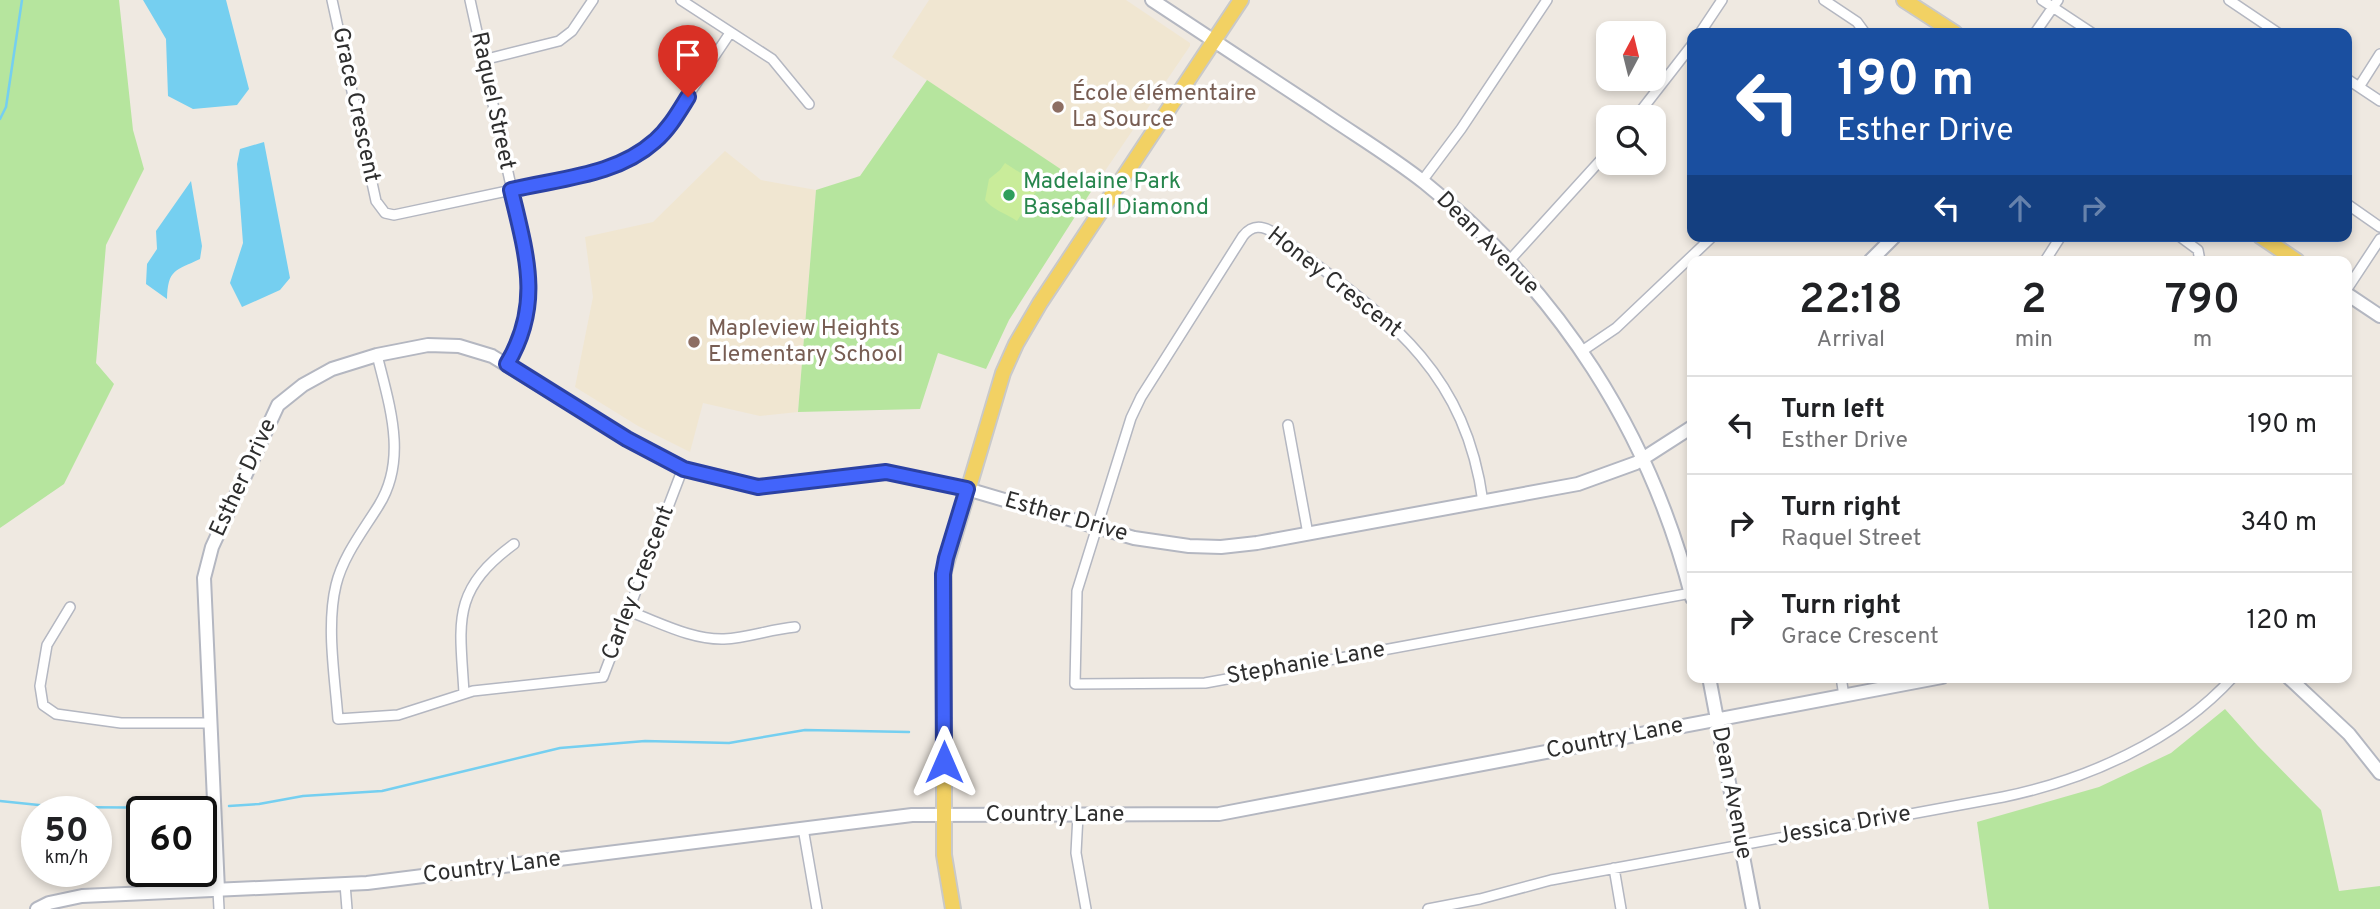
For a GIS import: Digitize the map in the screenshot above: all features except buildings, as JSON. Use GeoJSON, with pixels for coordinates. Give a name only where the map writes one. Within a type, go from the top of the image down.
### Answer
{"type":"FeatureCollection","features":[{"type":"Feature","properties":{"kind":"main road"},"geometry":{"type":"LineString","coordinates":[[953,909],[944,855],[943,574],[1003,373],[1040,303],[1241,0]]}},
{"type":"Feature","properties":{"kind":"main road"},"geometry":{"type":"LineString","coordinates":[[1904,0],[1947,28]]}},
{"type":"Feature","properties":{"kind":"main road"},"geometry":{"type":"LineString","coordinates":[[2269,242],[2290,256]]}},
{"type":"Feature","properties":{"kind":"street","name":"Grace Crescent"},"geometry":{"type":"LineString","coordinates":[[332,0],[376,201],[385,212],[404,214],[604,169],[626,161],[646,149],[674,119],[730,33]]}},
{"type":"Feature","properties":{"kind":"street","name":"Raquel Street"},"geometry":{"type":"LineString","coordinates":[[470,0],[528,270],[530,295],[524,331],[507,364]]}},
{"type":"Feature","properties":{"kind":"street"},"geometry":{"type":"LineString","coordinates":[[483,60],[559,41],[572,31],[593,0]]}},
{"type":"Feature","properties":{"kind":"street"},"geometry":{"type":"LineString","coordinates":[[681,0],[772,60],[808,104]]}},
{"type":"Feature","properties":{"kind":"street","name":"Dean Avenue"},"geometry":{"type":"LineString","coordinates":[[1153,0],[1422,181],[1509,261],[1556,316],[1610,395],[1644,459],[1672,526],[1687,578]]}},
{"type":"Feature","properties":{"kind":"street"},"geometry":{"type":"LineString","coordinates":[[1422,181],[1461,129],[1546,0]]}},
{"type":"Feature","properties":{"kind":"street"},"geometry":{"type":"LineString","coordinates":[[1703,28],[1722,0]]}},
{"type":"Feature","properties":{"kind":"street"},"geometry":{"type":"LineString","coordinates":[[1824,0],[1857,22],[1861,28]]}},
{"type":"Feature","properties":{"kind":"street"},"geometry":{"type":"LineString","coordinates":[[2042,0],[2055,3],[2086,28]]}},
{"type":"Feature","properties":{"kind":"street"},"geometry":{"type":"LineString","coordinates":[[2229,0],[2271,28]]}},
{"type":"Feature","properties":{"kind":"street"},"geometry":{"type":"LineString","coordinates":[[2038,28],[2055,3]]}},
{"type":"Feature","properties":{"kind":"street"},"geometry":{"type":"LineString","coordinates":[[1645,105],[1687,51]]}},
{"type":"Feature","properties":{"kind":"street"},"geometry":{"type":"LineString","coordinates":[[2359,87],[2380,54]]}},
{"type":"Feature","properties":{"kind":"street"},"geometry":{"type":"LineString","coordinates":[[2352,82],[2380,101]]}},
{"type":"Feature","properties":{"kind":"street"},"geometry":{"type":"LineString","coordinates":[[1509,261],[1596,165]]}},
{"type":"Feature","properties":{"kind":"street"},"geometry":{"type":"LineString","coordinates":[[2352,207],[2380,227]]}},
{"type":"Feature","properties":{"kind":"street","name":"Honey Crescent"},"geometry":{"type":"LineString","coordinates":[[1097,527],[1137,403],[1243,236],[1256,227],[1269,230],[1372,307],[1421,355],[1444,388],[1462,424],[1475,462],[1483,502]]}},
{"type":"Feature","properties":{"kind":"street"},"geometry":{"type":"LineString","coordinates":[[2352,284],[2380,239]]}},
{"type":"Feature","properties":{"kind":"street"},"geometry":{"type":"LineString","coordinates":[[1692,256],[1707,242]]}},
{"type":"Feature","properties":{"kind":"street"},"geometry":{"type":"LineString","coordinates":[[1875,256],[1889,242]]}},
{"type":"Feature","properties":{"kind":"street"},"geometry":{"type":"LineString","coordinates":[[2187,242],[2198,250],[2199,256]]}},
{"type":"Feature","properties":{"kind":"street"},"geometry":{"type":"LineString","coordinates":[[1582,351],[1616,328],[1687,261]]}},
{"type":"Feature","properties":{"kind":"street"},"geometry":{"type":"LineString","coordinates":[[2352,296],[2380,316]]}},
{"type":"Feature","properties":{"kind":"street","name":"Esther Drive"},"geometry":{"type":"LineString","coordinates":[[219,909],[204,578],[212,547],[278,405],[303,385],[332,369],[419,346],[443,344],[476,350],[507,364],[627,439],[683,468],[758,487],[886,472],[967,489],[1151,541],[1200,547],[1240,546],[1578,484],[1612,474],[1644,459],[1687,430]]}},
{"type":"Feature","properties":{"kind":"street","name":"Carley Crescent"},"geometry":{"type":"LineString","coordinates":[[377,355],[394,431],[394,463],[384,496],[348,555],[335,587],[332,615],[338,719],[398,715],[464,693],[603,677],[683,468]]}},
{"type":"Feature","properties":{"kind":"street"},"geometry":{"type":"LineString","coordinates":[[1288,425],[1308,534]]}},
{"type":"Feature","properties":{"kind":"street","name":"Stephanie Lane"},"geometry":{"type":"LineString","coordinates":[[1097,527],[1076,598],[1075,684],[1205,683],[1687,597]]}},
{"type":"Feature","properties":{"kind":"street"},"geometry":{"type":"LineString","coordinates":[[464,693],[461,627],[464,604],[488,567],[514,544]]}},
{"type":"Feature","properties":{"kind":"street"},"geometry":{"type":"LineString","coordinates":[[70,607],[47,645],[40,685],[43,705],[56,714],[121,723],[211,723]]}},
{"type":"Feature","properties":{"kind":"street"},"geometry":{"type":"LineString","coordinates":[[628,611],[694,635],[714,639],[795,627]]}},
{"type":"Feature","properties":{"kind":"street","name":"Dean Avenue"},"geometry":{"type":"LineString","coordinates":[[1710,683],[1753,909]]}},
{"type":"Feature","properties":{"kind":"street"},"geometry":{"type":"LineString","coordinates":[[1842,683],[1844,696]]}},
{"type":"Feature","properties":{"kind":"street","name":"Country Lane"},"geometry":{"type":"LineString","coordinates":[[37,909],[49,903],[82,897],[345,884],[901,815],[1200,816],[1226,813],[1911,683]]}},
{"type":"Feature","properties":{"kind":"street","name":"Jessica Drive"},"geometry":{"type":"LineString","coordinates":[[1428,909],[1480,900],[1551,880],[2003,797],[2064,780],[2115,760],[2164,733],[2203,705],[2227,683]]}},
{"type":"Feature","properties":{"kind":"street"},"geometry":{"type":"LineString","coordinates":[[2294,683],[2349,734],[2380,773]]}},
{"type":"Feature","properties":{"kind":"street"},"geometry":{"type":"LineString","coordinates":[[1078,815],[1076,853],[1086,909]]}},
{"type":"Feature","properties":{"kind":"street"},"geometry":{"type":"LineString","coordinates":[[803,828],[817,909]]}},
{"type":"Feature","properties":{"kind":"street"},"geometry":{"type":"LineString","coordinates":[[1614,868],[1621,909]]}},
{"type":"Feature","properties":{"kind":"street"},"geometry":{"type":"LineString","coordinates":[[345,884],[347,909]]}},
{"type":"Feature","properties":{"kind":"shaded area","name":"École élémentaire La Source"},"geometry":{"type":"Polygon","coordinates":[[[929,0],[1126,0],[1190,43],[1190,46],[1092,190],[892,57],[929,0]]]}},
{"type":"Feature","properties":{"kind":"shaded area","name":"Mapleview Heights Elementary School"},"geometry":{"type":"Polygon","coordinates":[[[725,151],[761,180],[816,190],[798,412],[760,416],[703,403],[690,452],[638,426],[575,387],[593,297],[585,237],[653,222],[725,151]]]}},
{"type":"Feature","properties":{"kind":"green space"},"geometry":{"type":"Polygon","coordinates":[[[0,0],[119,0],[133,130],[144,169],[106,245],[96,363],[114,384],[64,484],[0,528],[0,0]]]}},
{"type":"Feature","properties":{"kind":"green space"},"geometry":{"type":"Polygon","coordinates":[[[927,80],[1092,190],[1009,320],[986,369],[938,353],[920,409],[798,412],[816,190],[860,176],[927,80]]]}},
{"type":"Feature","properties":{"kind":"green space","name":"Madelaine Park Baseball Diamond"},"geometry":{"type":"Polygon","coordinates":[[[1005,163],[1036,183],[1037,190],[1017,221],[985,200],[989,179],[1005,163]]]}},
{"type":"Feature","properties":{"kind":"green space"},"geometry":{"type":"Polygon","coordinates":[[[2225,709],[2321,810],[2339,891],[2380,886],[2380,909],[1989,909],[1977,822],[2099,787],[2171,753],[2225,709]]]}},
{"type":"Feature","properties":{"kind":"water"},"geometry":{"type":"Polygon","coordinates":[[[143,0],[226,0],[249,89],[237,105],[193,109],[168,96],[166,39],[143,0]]]}},
{"type":"Feature","properties":{"kind":"water"},"geometry":{"type":"Polygon","coordinates":[[[264,142],[290,278],[280,290],[242,307],[230,283],[243,243],[237,164],[240,149],[264,142]]]}},
{"type":"Feature","properties":{"kind":"water"},"geometry":{"type":"Polygon","coordinates":[[[191,181],[202,246],[200,259],[174,272],[169,282],[167,299],[146,284],[147,264],[157,249],[156,231],[191,181]]]}},
{"type":"Feature","properties":{"kind":"waterway"},"geometry":{"type":"LineString","coordinates":[[0,119],[6,107],[22,0]]}},
{"type":"Feature","properties":{"kind":"waterway"},"geometry":{"type":"LineString","coordinates":[[229,806],[303,796],[382,791],[560,748],[645,741],[729,743],[805,730],[909,732]]}},
{"type":"Feature","properties":{"kind":"waterway"},"geometry":{"type":"LineString","coordinates":[[0,801],[58,807],[126,807]]}},
{"type":"Feature","properties":{"kind":"place","name":"École élémentaire La Source"},"geometry":{"type":"Point","coordinates":[1058,107]}},
{"type":"Feature","properties":{"kind":"place","name":"Madelaine Park Baseball Diamond"},"geometry":{"type":"Point","coordinates":[1009,195]}},
{"type":"Feature","properties":{"kind":"place","name":"Mapleview Heights Elementary School"},"geometry":{"type":"Point","coordinates":[694,342]}},
{"type":"Feature","properties":{"kind":"route"},"geometry":{"type":"LineString","coordinates":[[688,97],[656,140],[626,161],[592,173],[511,190],[528,270],[530,295],[524,331],[507,364],[627,439],[684,469],[758,487],[886,472],[967,489],[943,574],[944,762]]}}]}
